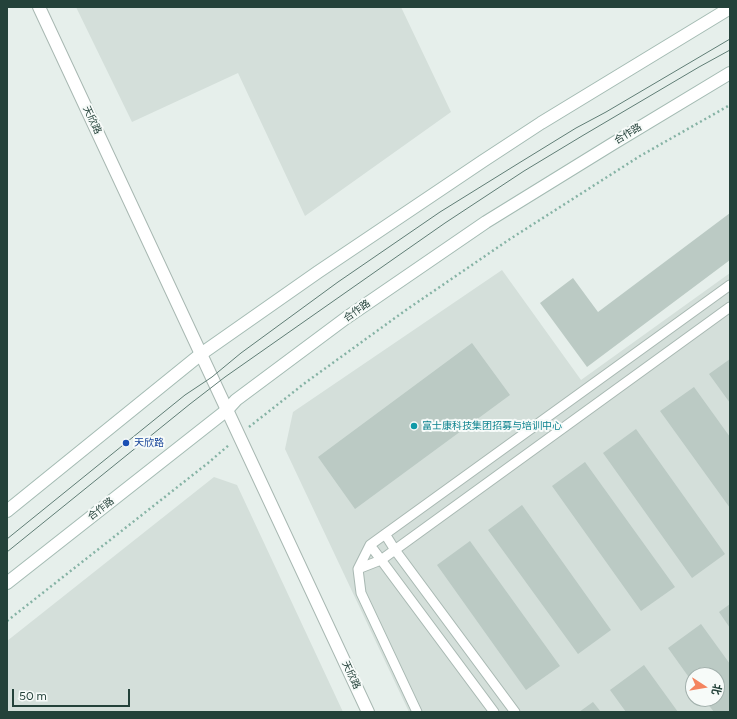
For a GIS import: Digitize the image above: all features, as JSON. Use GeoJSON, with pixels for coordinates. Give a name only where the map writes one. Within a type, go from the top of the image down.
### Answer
{"type":"FeatureCollection","features":[{"type":"Feature","properties":{"kind":"main road","name":"天欣路"},"geometry":{"type":"LineString","coordinates":[[39,7],[368,712]]}},
{"type":"Feature","properties":{"kind":"main road"},"geometry":{"type":"LineString","coordinates":[[7,511],[201,354],[534,127],[730,8]]}},
{"type":"Feature","properties":{"kind":"main road","name":"合作路"},"geometry":{"type":"LineString","coordinates":[[7,583],[227,410],[236,400],[346,318],[486,222],[730,73]]}},
{"type":"Feature","properties":{"kind":"lane"},"geometry":{"type":"LineString","coordinates":[[417,712],[361,593],[358,569],[370,545],[730,285]]}},
{"type":"Feature","properties":{"kind":"lane"},"geometry":{"type":"LineString","coordinates":[[358,569],[381,560],[730,307]]}},
{"type":"Feature","properties":{"kind":"lane"},"geometry":{"type":"LineString","coordinates":[[385,534],[395,550],[515,712]]}},
{"type":"Feature","properties":{"kind":"lane"},"geometry":{"type":"LineString","coordinates":[[370,545],[494,712]]}},
{"type":"Feature","properties":{"kind":"path"},"geometry":{"type":"LineString","coordinates":[[7,621],[202,468],[249,427],[311,379],[406,310],[510,239],[640,156],[730,105]]}},
{"type":"Feature","properties":{"kind":"shaded area"},"geometry":{"type":"Polygon","coordinates":[[[76,7],[401,7],[451,112],[305,216],[238,73],[132,122],[76,7]]]}},
{"type":"Feature","properties":{"kind":"shaded area"},"geometry":{"type":"Polygon","coordinates":[[[502,270],[581,380],[730,273],[730,712],[409,712],[285,449],[293,412],[502,270]]]}},
{"type":"Feature","properties":{"kind":"shaded area"},"geometry":{"type":"Polygon","coordinates":[[[214,477],[237,485],[343,712],[7,712],[7,641],[214,477]]]}},
{"type":"Feature","properties":{"kind":"building"},"geometry":{"type":"Polygon","coordinates":[[[730,213],[730,260],[587,367],[540,303],[573,278],[598,312],[730,213]]]}},
{"type":"Feature","properties":{"kind":"building","name":"富士康科技集团招募与培训中心"},"geometry":{"type":"Polygon","coordinates":[[[472,343],[510,395],[355,509],[318,457],[472,343]]]}},
{"type":"Feature","properties":{"kind":"building"},"geometry":{"type":"Polygon","coordinates":[[[730,359],[730,403],[709,374],[730,359]]]}},
{"type":"Feature","properties":{"kind":"building"},"geometry":{"type":"Polygon","coordinates":[[[694,387],[730,437],[730,508],[660,411],[694,387]]]}},
{"type":"Feature","properties":{"kind":"building"},"geometry":{"type":"Polygon","coordinates":[[[636,429],[725,554],[692,578],[603,453],[636,429]]]}},
{"type":"Feature","properties":{"kind":"building"},"geometry":{"type":"Polygon","coordinates":[[[585,462],[675,587],[641,611],[552,486],[585,462]]]}},
{"type":"Feature","properties":{"kind":"building"},"geometry":{"type":"Polygon","coordinates":[[[522,505],[611,630],[578,654],[488,530],[522,505]]]}},
{"type":"Feature","properties":{"kind":"building"},"geometry":{"type":"Polygon","coordinates":[[[470,541],[560,666],[526,690],[437,565],[470,541]]]}},
{"type":"Feature","properties":{"kind":"building"},"geometry":{"type":"Polygon","coordinates":[[[730,604],[730,628],[719,612],[730,604]]]}},
{"type":"Feature","properties":{"kind":"building"},"geometry":{"type":"Polygon","coordinates":[[[701,624],[730,664],[730,712],[714,712],[710,707],[725,707],[725,667],[685,667],[685,672],[668,648],[701,624]]]}},
{"type":"Feature","properties":{"kind":"building"},"geometry":{"type":"Polygon","coordinates":[[[644,665],[678,712],[626,712],[610,690],[644,665]]]}},
{"type":"Feature","properties":{"kind":"building"},"geometry":{"type":"Polygon","coordinates":[[[593,702],[601,712],[579,712],[593,702]]]}},
{"type":"Feature","properties":{"kind":"tram line"},"geometry":{"type":"LineString","coordinates":[[7,539],[185,395],[212,377],[241,353],[338,282],[440,212],[519,163],[576,128],[730,39]]}},
{"type":"Feature","properties":{"kind":"tram line"},"geometry":{"type":"LineString","coordinates":[[7,552],[225,377],[445,223],[524,171],[730,50]]}},
{"type":"Feature","properties":{"kind":"place","name":"富士康科技集团招募与培训中心"},"geometry":{"type":"Point","coordinates":[414,426]}},
{"type":"Feature","properties":{"kind":"place","name":"天欣路"},"geometry":{"type":"Point","coordinates":[126,443]}}]}
